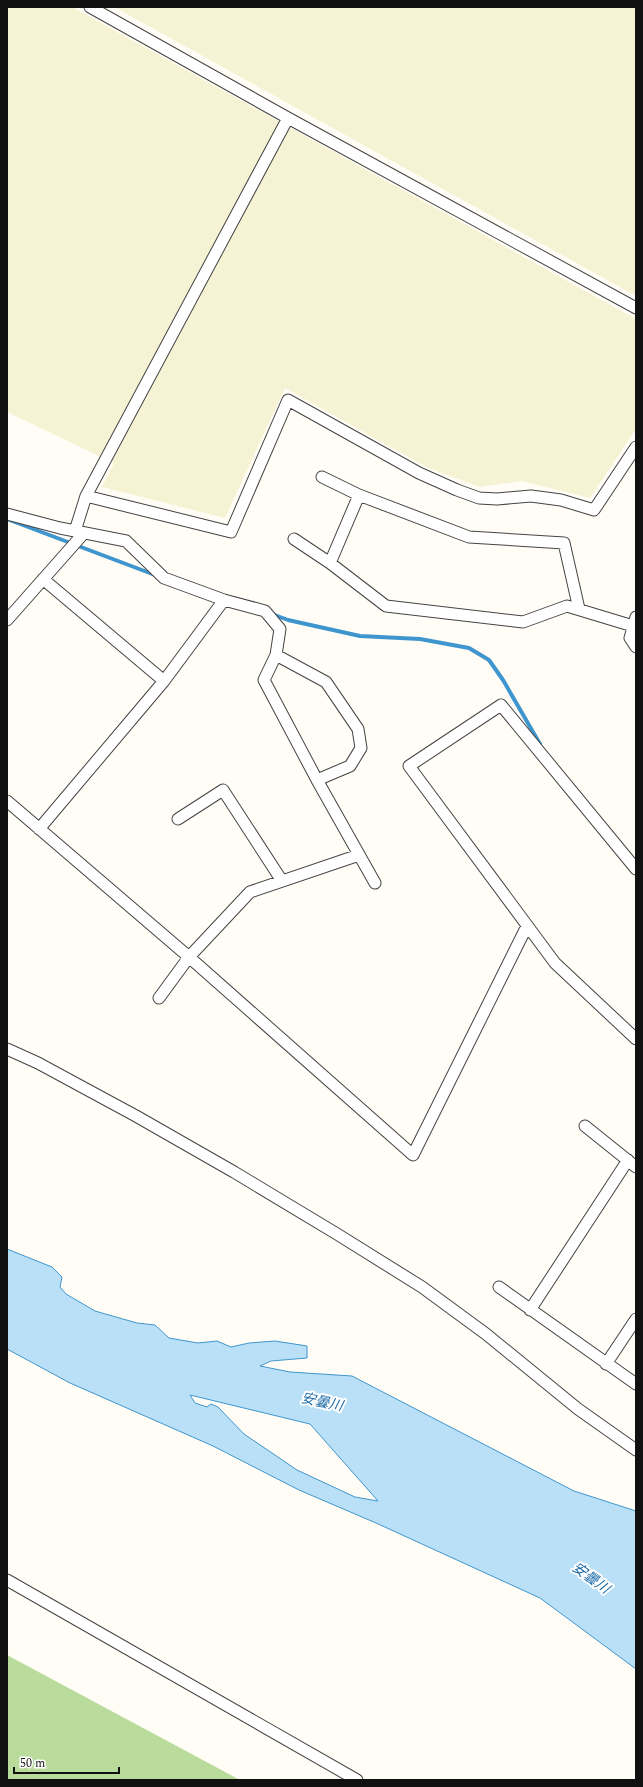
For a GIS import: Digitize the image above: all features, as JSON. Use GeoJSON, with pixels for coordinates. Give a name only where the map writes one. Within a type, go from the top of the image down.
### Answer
{"type":"FeatureCollection","features":[{"type":"Feature","properties":{"kind":"street"},"geometry":{"type":"LineString","coordinates":[[90,7],[288,118],[636,308]]}},
{"type":"Feature","properties":{"kind":"street"},"geometry":{"type":"LineString","coordinates":[[7,620],[43,579],[80,532],[86,496],[288,118]]}},
{"type":"Feature","properties":{"kind":"street"},"geometry":{"type":"LineString","coordinates":[[86,496],[231,532],[288,400],[419,473],[479,498],[497,499],[532,496],[561,500],[594,510],[636,447]]}},
{"type":"Feature","properties":{"kind":"street"},"geometry":{"type":"LineString","coordinates":[[322,477],[359,494],[470,537],[564,543],[578,609]]}},
{"type":"Feature","properties":{"kind":"street"},"geometry":{"type":"LineString","coordinates":[[330,563],[359,494]]}},
{"type":"Feature","properties":{"kind":"street"},"geometry":{"type":"LineString","coordinates":[[7,514],[80,532],[126,541],[164,578],[224,600],[265,611],[280,629],[276,655],[264,680],[316,780],[375,883]]}},
{"type":"Feature","properties":{"kind":"street"},"geometry":{"type":"LineString","coordinates":[[294,539],[330,563],[386,606],[523,622],[567,606],[635,622],[630,638],[636,647]]}},
{"type":"Feature","properties":{"kind":"street"},"geometry":{"type":"LineString","coordinates":[[43,579],[164,681]]}},
{"type":"Feature","properties":{"kind":"street"},"geometry":{"type":"LineString","coordinates":[[39,829],[164,681],[224,600]]}},
{"type":"Feature","properties":{"kind":"street"},"geometry":{"type":"LineString","coordinates":[[276,655],[326,682],[358,729],[361,748],[350,766],[316,780]]}},
{"type":"Feature","properties":{"kind":"street"},"geometry":{"type":"LineString","coordinates":[[636,869],[501,705],[409,766],[555,963],[636,1039]]}},
{"type":"Feature","properties":{"kind":"street"},"geometry":{"type":"LineString","coordinates":[[178,819],[223,790],[282,881]]}},
{"type":"Feature","properties":{"kind":"street"},"geometry":{"type":"LineString","coordinates":[[7,801],[189,957],[413,1155],[527,926]]}},
{"type":"Feature","properties":{"kind":"street"},"geometry":{"type":"LineString","coordinates":[[159,998],[189,957],[250,892],[359,855]]}},
{"type":"Feature","properties":{"kind":"street"},"geometry":{"type":"LineString","coordinates":[[7,1049],[38,1063],[129,1112],[234,1172],[416,1283],[486,1334],[578,1409],[636,1450]]}},
{"type":"Feature","properties":{"kind":"street"},"geometry":{"type":"LineString","coordinates":[[530,1310],[632,1164],[585,1126]]}},
{"type":"Feature","properties":{"kind":"street"},"geometry":{"type":"LineString","coordinates":[[499,1287],[636,1384]]}},
{"type":"Feature","properties":{"kind":"street"},"geometry":{"type":"LineString","coordinates":[[606,1364],[636,1319]]}},
{"type":"Feature","properties":{"kind":"street"},"geometry":{"type":"LineString","coordinates":[[7,1580],[357,1780]]}},
{"type":"Feature","properties":{"kind":"shaded area"},"geometry":{"type":"Polygon","coordinates":[[[7,7],[72,7],[636,319],[636,429],[590,498],[522,481],[480,487],[428,468],[285,388],[225,518],[102,487],[114,463],[7,412],[7,7]]]}},
{"type":"Feature","properties":{"kind":"shaded area"},"geometry":{"type":"Polygon","coordinates":[[[114,7],[636,7],[636,296],[114,7]]]}},
{"type":"Feature","properties":{"kind":"green space"},"geometry":{"type":"Polygon","coordinates":[[[7,1655],[240,1780],[7,1780],[7,1655]]]}},
{"type":"Feature","properties":{"kind":"water","name":"安曇川"},"geometry":{"type":"Polygon","coordinates":[[[7,1249],[52,1267],[62,1277],[60,1287],[66,1294],[95,1311],[137,1323],[155,1325],[169,1338],[198,1343],[217,1341],[231,1347],[249,1343],[275,1341],[307,1346],[307,1358],[271,1361],[260,1366],[290,1372],[352,1376],[574,1491],[636,1511],[636,1669],[540,1598],[376,1523],[299,1490],[213,1446],[70,1383],[7,1349],[7,1249]],[[190,1395],[195,1403],[207,1407],[211,1404],[218,1407],[244,1434],[297,1470],[355,1497],[378,1501],[310,1424],[190,1395]]]}},
{"type":"Feature","properties":{"kind":"waterway"},"geometry":{"type":"LineString","coordinates":[[7,519],[155,575]]}},
{"type":"Feature","properties":{"kind":"waterway"},"geometry":{"type":"LineString","coordinates":[[272,614],[288,620],[360,636],[420,639],[469,648],[489,660],[503,680],[540,744]]}}]}
